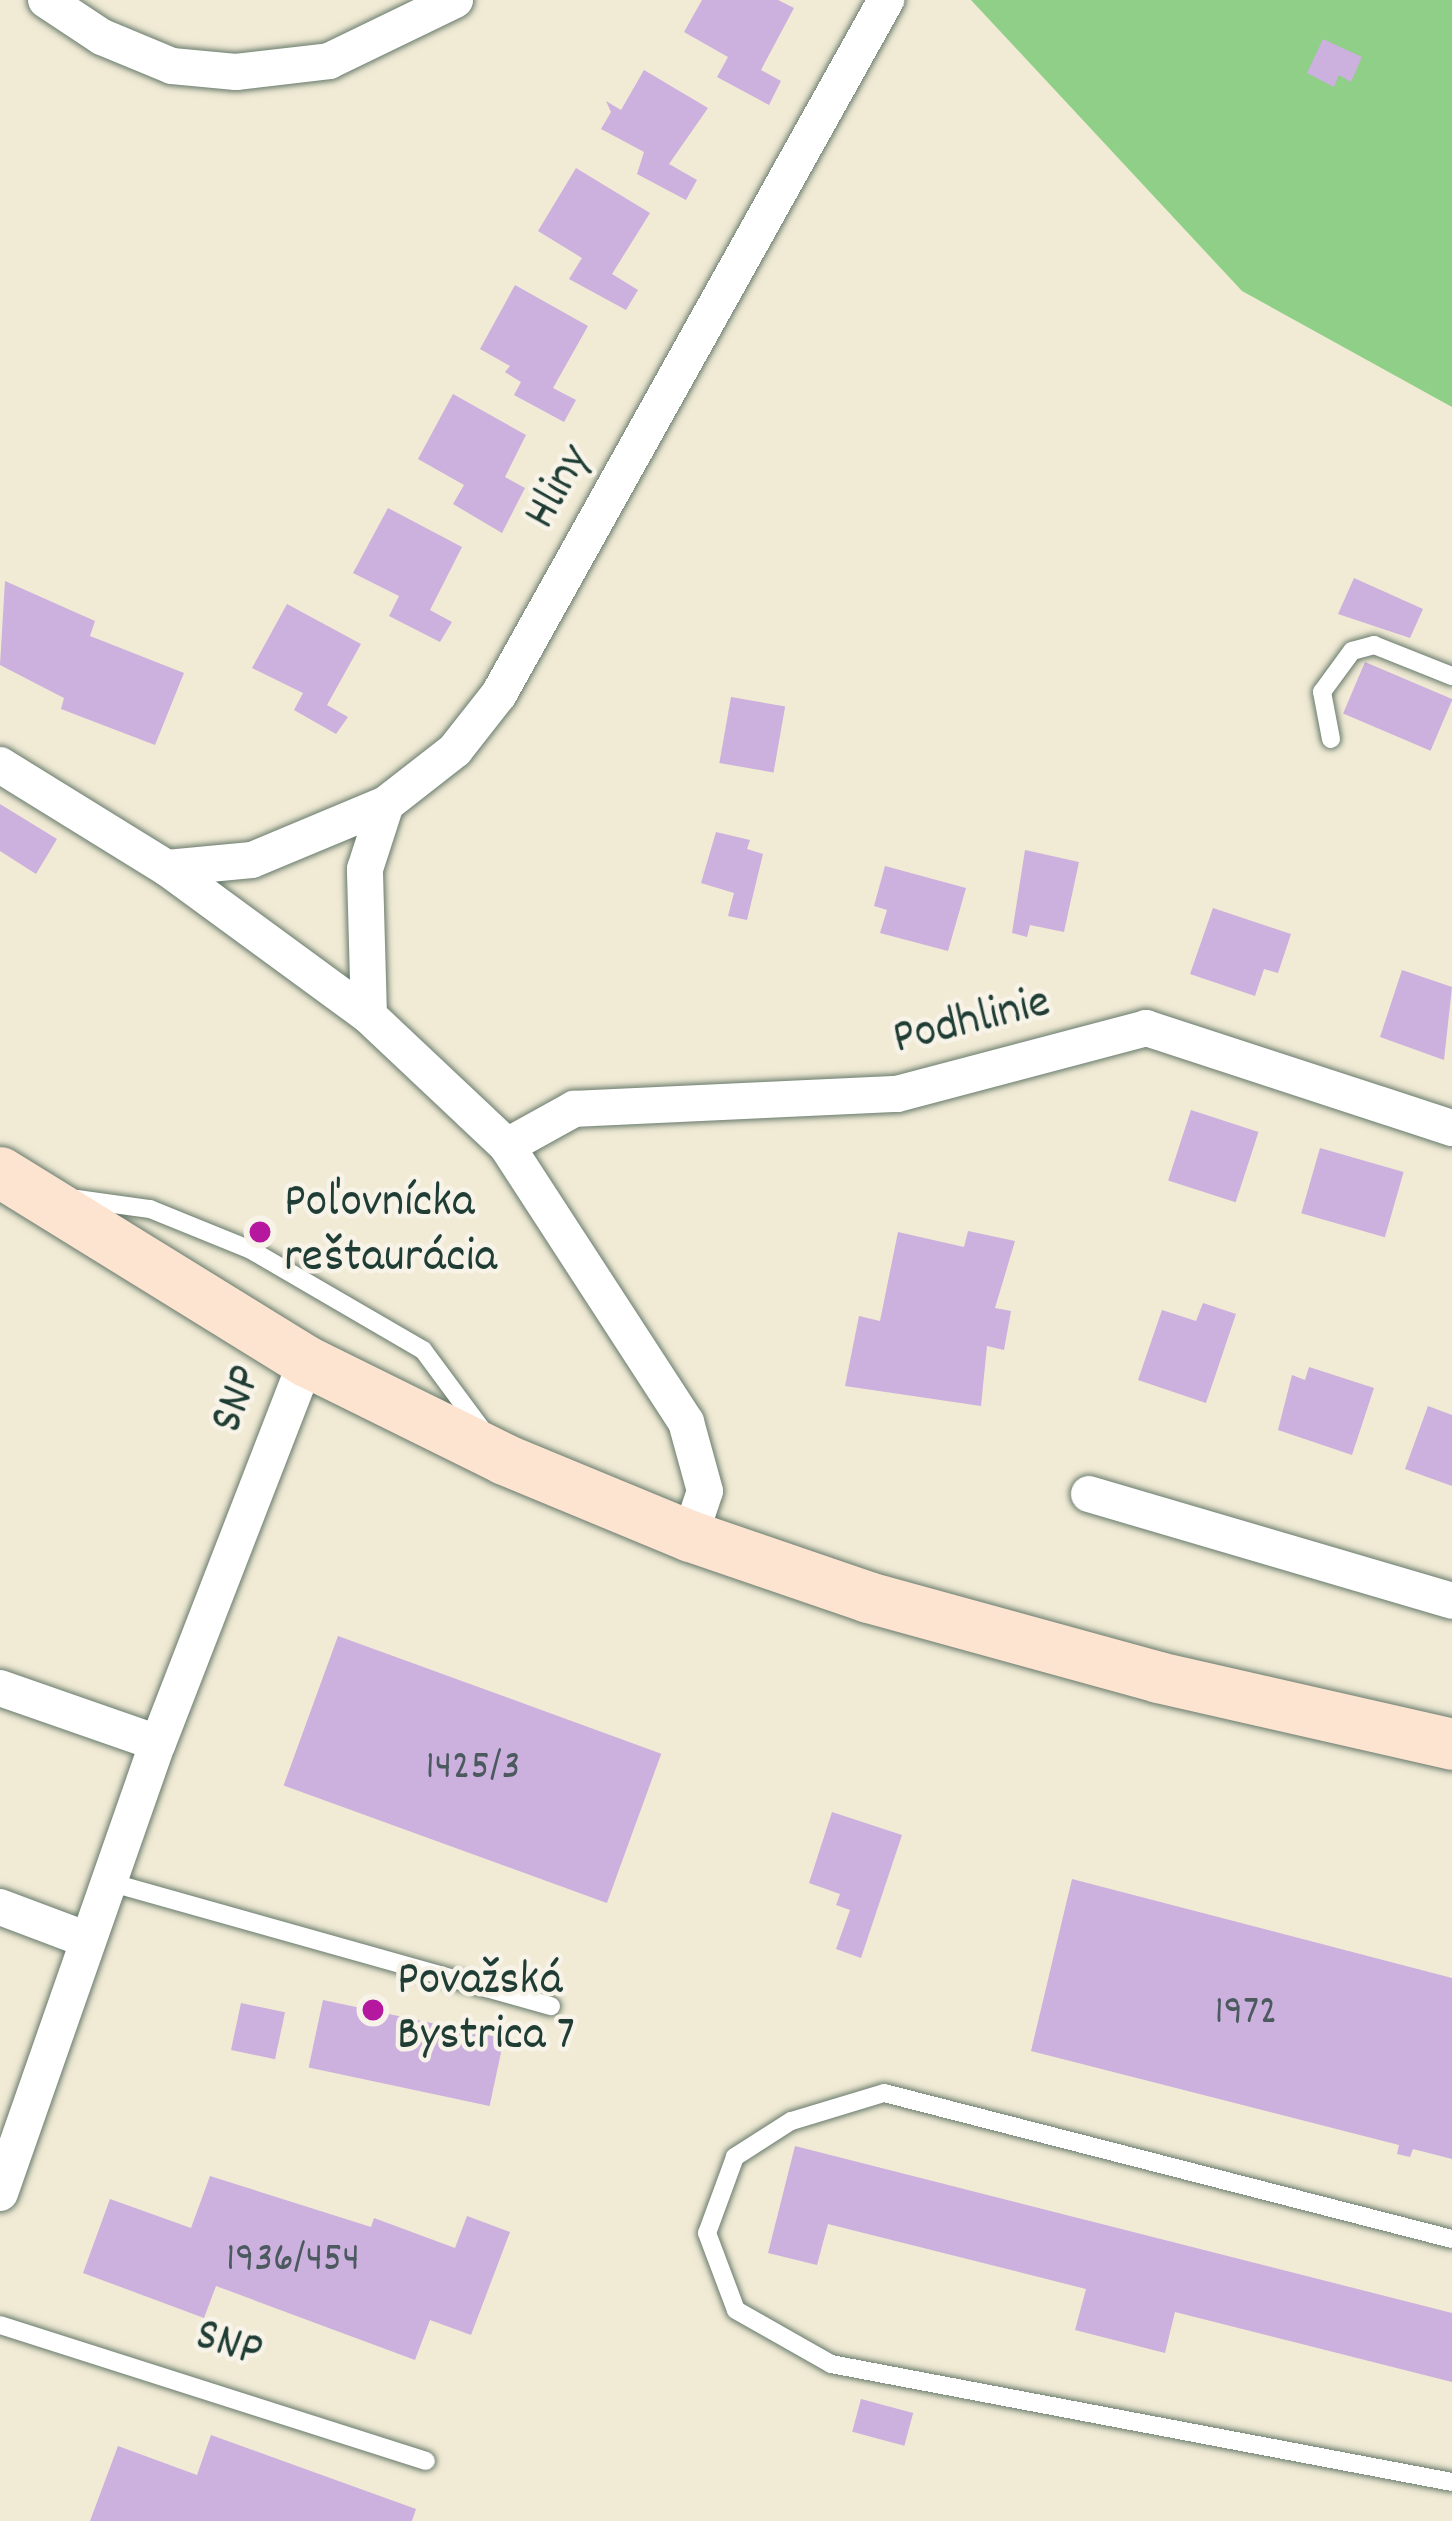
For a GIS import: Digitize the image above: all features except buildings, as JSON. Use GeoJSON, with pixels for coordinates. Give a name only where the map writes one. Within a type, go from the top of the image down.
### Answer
{"type":"FeatureCollection","features":[{"type":"Feature","properties":{"kind":"main road"},"geometry":{"type":"LineString","coordinates":[[15,1182],[306,1361],[504,1459],[690,1536],[868,1597],[1158,1677],[1452,1744]]}},
{"type":"Feature","properties":{"kind":"street"},"geometry":{"type":"LineString","coordinates":[[46,0],[102,37],[205,72],[329,61],[455,0]]}},
{"type":"Feature","properties":{"kind":"street","name":"Hliny"},"geometry":{"type":"LineString","coordinates":[[167,868],[253,860],[386,804],[455,750],[500,694],[886,0]]}},
{"type":"Feature","properties":{"kind":"street"},"geometry":{"type":"LineString","coordinates":[[0,765],[167,868],[369,1016],[507,1146],[686,1422],[705,1491],[690,1536]]}},
{"type":"Feature","properties":{"kind":"street"},"geometry":{"type":"LineString","coordinates":[[369,1016],[361,910],[386,804]]}},
{"type":"Feature","properties":{"kind":"street","name":"Podhlinie"},"geometry":{"type":"LineString","coordinates":[[507,1146],[574,1108],[897,1094],[1147,1028],[1452,1128]]}},
{"type":"Feature","properties":{"kind":"street","name":"SNP"},"geometry":{"type":"LineString","coordinates":[[0,2194],[158,1743],[306,1361]]}},
{"type":"Feature","properties":{"kind":"street"},"geometry":{"type":"LineString","coordinates":[[1089,1494],[1452,1600]]}},
{"type":"Feature","properties":{"kind":"street"},"geometry":{"type":"LineString","coordinates":[[0,1688],[158,1743]]}},
{"type":"Feature","properties":{"kind":"street"},"geometry":{"type":"LineString","coordinates":[[0,1906],[88,1940]]}},
{"type":"Feature","properties":{"kind":"lane"},"geometry":{"type":"LineString","coordinates":[[1331,740],[1322,692],[1352,650],[1374,645],[1452,676]]}},
{"type":"Feature","properties":{"kind":"lane"},"geometry":{"type":"LineString","coordinates":[[15,1182],[150,1209],[251,1250],[423,1350],[504,1459]]}},
{"type":"Feature","properties":{"kind":"lane"},"geometry":{"type":"LineString","coordinates":[[109,1882],[551,2006]]}},
{"type":"Feature","properties":{"kind":"lane"},"geometry":{"type":"LineString","coordinates":[[1452,2239],[884,2093],[791,2121],[735,2157],[707,2234],[736,2310],[831,2364],[1452,2482]]}},
{"type":"Feature","properties":{"kind":"lane","name":"SNP"},"geometry":{"type":"LineString","coordinates":[[0,2325],[425,2461]]}},
{"type":"Feature","properties":{"kind":"green space"},"geometry":{"type":"Polygon","coordinates":[[[971,0],[1452,0],[1452,407],[1242,291],[971,0]]]}},
{"type":"Feature","properties":{"kind":"place","name":"Poľovnícka reštaurácia"},"geometry":{"type":"Point","coordinates":[260,1232]}},
{"type":"Feature","properties":{"kind":"place","name":"Považská Bystrica 7"},"geometry":{"type":"Point","coordinates":[373,2010]}}]}
